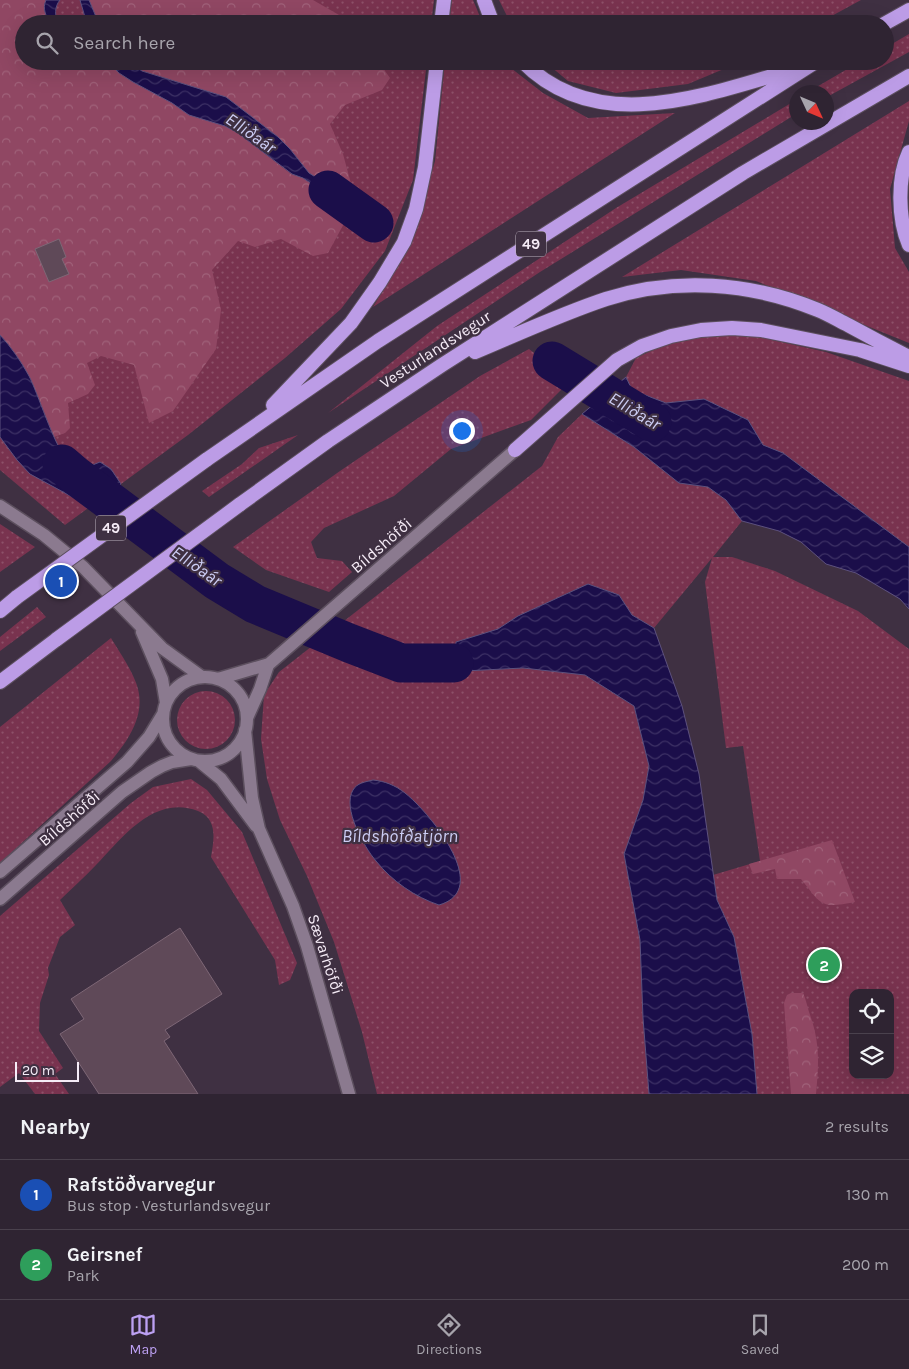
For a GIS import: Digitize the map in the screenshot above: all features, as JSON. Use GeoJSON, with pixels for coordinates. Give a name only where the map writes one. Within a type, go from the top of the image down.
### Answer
{"type":"FeatureCollection","features":[{"type":"Feature","properties":{"kind":"highway"},"geometry":{"type":"LineString","coordinates":[[442,15],[444,0]]}},
{"type":"Feature","properties":{"kind":"highway"},"geometry":{"type":"LineString","coordinates":[[484,0],[490,15]]}},
{"type":"Feature","properties":{"kind":"highway"},"geometry":{"type":"LineString","coordinates":[[894,18],[909,10]]}},
{"type":"Feature","properties":{"kind":"highway"},"geometry":{"type":"LineString","coordinates":[[254,425],[351,323],[380,282],[404,242],[416,209],[426,167],[436,70]]}},
{"type":"Feature","properties":{"kind":"highway"},"geometry":{"type":"LineString","coordinates":[[532,70],[550,85],[582,99],[618,105],[669,103],[788,70]]}},
{"type":"Feature","properties":{"kind":"highway","name":"49"},"geometry":{"type":"LineString","coordinates":[[0,611],[254,425],[378,341],[802,70]]}},
{"type":"Feature","properties":{"kind":"highway","name":"Vesturlandsvegur"},"geometry":{"type":"LineString","coordinates":[[0,682],[328,441],[442,365],[744,173],[909,76]]}},
{"type":"Feature","properties":{"kind":"highway"},"geometry":{"type":"LineString","coordinates":[[909,152],[900,188],[902,220],[909,245]]}},
{"type":"Feature","properties":{"kind":"highway"},"geometry":{"type":"LineString","coordinates":[[442,365],[607,299],[640,291],[679,285],[717,285],[758,291],[788,299],[819,310],[909,357]]}},
{"type":"Feature","properties":{"kind":"highway"},"geometry":{"type":"LineString","coordinates":[[515,450],[617,360],[642,346],[671,336],[701,330],[732,328],[761,330],[860,350],[909,366]]}},
{"type":"Feature","properties":{"kind":"street","name":"Bíldshöfði"},"geometry":{"type":"LineString","coordinates":[[0,899],[122,792],[150,772],[172,762],[211,761],[223,758],[232,751],[240,742],[268,665],[515,450]]}},
{"type":"Feature","properties":{"kind":"street"},"geometry":{"type":"LineString","coordinates":[[0,506],[44,535],[83,568],[162,648],[202,677]]}},
{"type":"Feature","properties":{"kind":"street"},"geometry":{"type":"LineString","coordinates":[[139,625],[162,678],[165,709],[163,726],[166,737],[181,754],[195,760]]}},
{"type":"Feature","properties":{"kind":"street","name":"Bíldshöfði"},"geometry":{"type":"LineString","coordinates":[[218,680],[268,665]]}},
{"type":"Feature","properties":{"kind":"street","name":"Bíldshöfði"},"geometry":{"type":"LineString","coordinates":[[0,872],[127,762],[149,737],[172,693],[180,685],[202,677],[218,680],[230,685],[239,694],[244,706],[246,724]]}},
{"type":"Feature","properties":{"kind":"street","name":"Sævarhöfði"},"geometry":{"type":"LineString","coordinates":[[246,724],[252,798],[259,829],[283,881],[307,946],[334,1035],[349,1094]]}},
{"type":"Feature","properties":{"kind":"street","name":"Sævarhöfði"},"geometry":{"type":"LineString","coordinates":[[195,760],[221,779],[259,829]]}},
{"type":"Feature","properties":{"kind":"shaded area"},"geometry":{"type":"Polygon","coordinates":[[[0,0],[434,0],[432,15],[15,15],[15,70],[426,70],[413,180],[385,251],[341,309],[285,358],[188,435],[65,525],[0,470],[0,0]]]}},
{"type":"Feature","properties":{"kind":"shaded area"},"geometry":{"type":"Polygon","coordinates":[[[452,0],[473,0],[479,15],[450,15],[452,0]]]}},
{"type":"Feature","properties":{"kind":"shaded area"},"geometry":{"type":"Polygon","coordinates":[[[499,0],[861,0],[834,15],[506,15],[499,0]]]}},
{"type":"Feature","properties":{"kind":"shaded area"},"geometry":{"type":"Polygon","coordinates":[[[909,34],[909,52],[894,60],[894,43],[909,34]]]}},
{"type":"Feature","properties":{"kind":"shaded area"},"geometry":{"type":"Polygon","coordinates":[[[444,70],[514,70],[543,93],[588,118],[675,113],[373,307],[410,246],[435,161],[444,70]]]}},
{"type":"Feature","properties":{"kind":"shaded area"},"geometry":{"type":"Polygon","coordinates":[[[555,70],[721,70],[688,84],[616,93],[568,81],[555,70]]]}},
{"type":"Feature","properties":{"kind":"shaded area"},"geometry":{"type":"Polygon","coordinates":[[[846,70],[876,70],[834,93],[834,85],[820,85],[846,70]]]}},
{"type":"Feature","properties":{"kind":"shaded area"},"geometry":{"type":"Polygon","coordinates":[[[909,101],[909,121],[890,189],[895,248],[909,272],[909,343],[756,281],[681,270],[622,277],[909,101]]]}},
{"type":"Feature","properties":{"kind":"shaded area"},"geometry":{"type":"Polygon","coordinates":[[[789,104],[789,118],[540,272],[328,413],[437,326],[616,208],[789,104]]]}},
{"type":"Feature","properties":{"kind":"shaded area"},"geometry":{"type":"Polygon","coordinates":[[[708,335],[749,335],[826,352],[909,381],[909,547],[783,453],[763,445],[748,420],[704,399],[666,403],[632,390],[626,377],[636,358],[668,343],[708,335]]]}},
{"type":"Feature","properties":{"kind":"shaded area"},"geometry":{"type":"Polygon","coordinates":[[[529,349],[570,381],[531,420],[451,449],[394,496],[324,528],[311,542],[317,558],[342,561],[352,572],[329,592],[266,570],[233,547],[340,471],[480,376],[529,349]]]}},
{"type":"Feature","properties":{"kind":"shaded area"},"geometry":{"type":"Polygon","coordinates":[[[582,414],[634,447],[679,483],[708,487],[726,500],[742,521],[713,557],[732,557],[775,571],[858,611],[909,649],[909,1094],[757,1094],[752,1034],[734,938],[717,900],[713,875],[760,861],[743,746],[726,748],[705,582],[712,558],[654,628],[632,615],[619,595],[588,584],[518,616],[498,629],[456,642],[464,671],[523,668],[585,675],[634,706],[649,766],[643,800],[624,854],[640,940],[643,1018],[649,1094],[377,1094],[362,1032],[334,942],[307,876],[280,820],[267,779],[261,739],[264,695],[279,672],[542,466],[558,437],[582,414]]]}},
{"type":"Feature","properties":{"kind":"shaded area"},"geometry":{"type":"Polygon","coordinates":[[[298,435],[209,497],[202,491],[242,464],[259,448],[298,435]]]}},
{"type":"Feature","properties":{"kind":"shaded area"},"geometry":{"type":"Polygon","coordinates":[[[0,524],[35,547],[0,572],[0,524]]]}},
{"type":"Feature","properties":{"kind":"shaded area"},"geometry":{"type":"Polygon","coordinates":[[[37,607],[46,617],[0,651],[0,637],[37,607]]]}},
{"type":"Feature","properties":{"kind":"shaded area"},"geometry":{"type":"Polygon","coordinates":[[[111,638],[128,665],[138,687],[140,704],[136,722],[122,747],[111,761],[0,863],[0,727],[111,638]]]}},
{"type":"Feature","properties":{"kind":"shaded area"},"geometry":{"type":"Polygon","coordinates":[[[206,691],[222,696],[230,704],[235,720],[230,736],[222,744],[206,749],[190,744],[182,736],[177,720],[182,704],[190,696],[206,691]]]}},
{"type":"Feature","properties":{"kind":"shaded area"},"geometry":{"type":"Polygon","coordinates":[[[191,779],[207,790],[242,832],[297,963],[290,980],[279,985],[275,960],[211,857],[213,831],[209,819],[198,811],[182,807],[167,808],[153,813],[128,832],[60,900],[75,925],[60,937],[48,968],[49,975],[40,1003],[39,1031],[63,1068],[55,1074],[69,1094],[35,1094],[19,1073],[0,1087],[0,916],[131,803],[153,787],[191,779]]]}},
{"type":"Feature","properties":{"kind":"green space"},"geometry":{"type":"Polygon","coordinates":[[[0,0],[46,0],[44,9],[46,15],[15,15],[15,70],[116,70],[189,115],[225,126],[238,133],[291,174],[303,178],[312,184],[334,210],[347,218],[328,253],[313,256],[281,239],[255,247],[238,241],[212,270],[221,310],[216,349],[173,411],[149,423],[134,365],[101,356],[87,363],[95,385],[88,394],[68,403],[70,428],[65,433],[54,437],[38,396],[25,370],[0,335],[0,0]]]}},
{"type":"Feature","properties":{"kind":"green space"},"geometry":{"type":"Polygon","coordinates":[[[89,0],[313,0],[339,15],[95,15],[89,0]]]}},
{"type":"Feature","properties":{"kind":"green space"},"geometry":{"type":"Polygon","coordinates":[[[140,70],[384,70],[390,78],[382,90],[345,105],[330,124],[343,154],[353,191],[336,179],[317,178],[309,173],[290,149],[226,97],[140,70]]]}},
{"type":"Feature","properties":{"kind":"green space"},"geometry":{"type":"Polygon","coordinates":[[[832,840],[855,902],[828,905],[818,900],[801,879],[777,879],[775,869],[753,874],[749,864],[832,840]]]}},
{"type":"Feature","properties":{"kind":"green space"},"geometry":{"type":"Polygon","coordinates":[[[803,993],[815,1033],[818,1062],[816,1094],[791,1094],[784,1003],[787,995],[803,993]]]}},
{"type":"Feature","properties":{"kind":"water"},"geometry":{"type":"Polygon","coordinates":[[[46,0],[60,0],[56,15],[46,15],[46,0]]]}},
{"type":"Feature","properties":{"kind":"water"},"geometry":{"type":"Polygon","coordinates":[[[80,0],[89,0],[95,15],[84,15],[80,0]]]}},
{"type":"Feature","properties":{"kind":"water"},"geometry":{"type":"Polygon","coordinates":[[[116,70],[140,70],[226,97],[278,137],[309,173],[317,178],[336,179],[345,184],[353,191],[373,218],[366,227],[356,224],[334,210],[312,184],[292,174],[238,133],[225,126],[189,115],[172,103],[116,70]]]}},
{"type":"Feature","properties":{"kind":"water"},"geometry":{"type":"Polygon","coordinates":[[[0,335],[16,354],[29,376],[56,441],[64,454],[90,466],[100,462],[111,469],[121,484],[87,508],[76,499],[30,474],[0,437],[0,335]]]}},
{"type":"Feature","properties":{"kind":"water"},"geometry":{"type":"Polygon","coordinates":[[[626,377],[632,390],[666,403],[704,399],[748,420],[763,445],[783,453],[909,547],[909,609],[900,599],[856,573],[826,564],[801,542],[779,531],[742,521],[726,500],[708,487],[679,483],[634,447],[582,414],[626,377]]]}},
{"type":"Feature","properties":{"kind":"water"},"geometry":{"type":"Polygon","coordinates":[[[588,584],[619,595],[632,615],[654,628],[682,706],[699,774],[717,900],[734,937],[752,1034],[757,1094],[649,1094],[643,1018],[640,940],[624,854],[643,800],[649,766],[634,706],[585,675],[523,668],[464,671],[454,663],[456,642],[498,629],[518,616],[588,584]]]}},
{"type":"Feature","properties":{"kind":"water","name":"Bíldshöfðatjörn"},"geometry":{"type":"Polygon","coordinates":[[[373,780],[389,784],[405,793],[428,816],[440,832],[451,850],[458,867],[460,883],[454,896],[439,905],[421,898],[397,882],[371,855],[352,817],[350,798],[357,786],[373,780]]]}},
{"type":"Feature","properties":{"kind":"building"},"geometry":{"type":"Polygon","coordinates":[[[59,239],[66,257],[62,259],[69,274],[49,282],[35,249],[59,239]]]}},
{"type":"Feature","properties":{"kind":"building"},"geometry":{"type":"Polygon","coordinates":[[[180,928],[222,994],[165,1030],[170,1037],[164,1041],[198,1094],[99,1094],[60,1034],[84,1019],[71,999],[180,928]]]}},
{"type":"Feature","properties":{"kind":"waterway","name":"Elliðaár"},"geometry":{"type":"LineString","coordinates":[[328,190],[374,223]]}},
{"type":"Feature","properties":{"kind":"waterway","name":"Elliðaár"},"geometry":{"type":"LineString","coordinates":[[552,361],[652,422]]}},
{"type":"Feature","properties":{"kind":"waterway","name":"Elliðaár"},"geometry":{"type":"LineString","coordinates":[[62,464],[217,581],[255,604],[401,663],[454,663]]}},
{"type":"Feature","properties":{"kind":"place","name":"Rafstöðvarvegur"},"geometry":{"type":"Point","coordinates":[61,581]}},
{"type":"Feature","properties":{"kind":"place","name":"Geirsnef"},"geometry":{"type":"Point","coordinates":[824,965]}}]}
